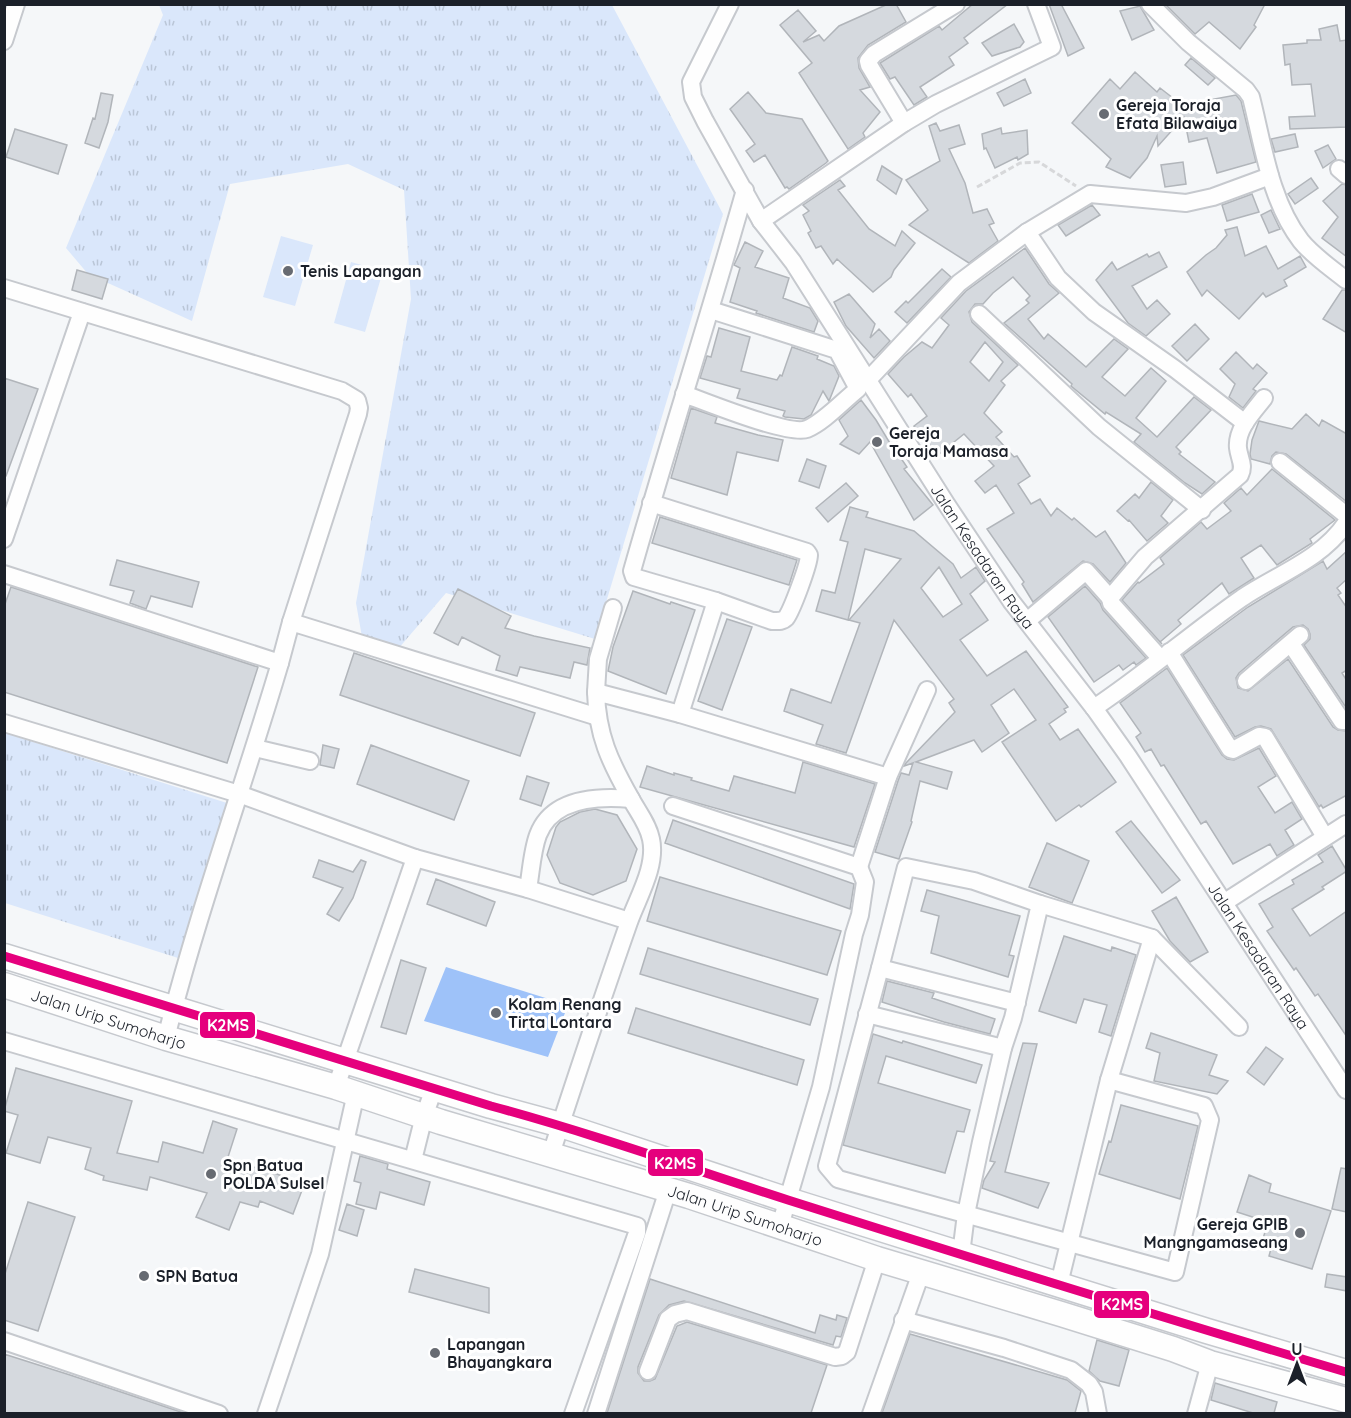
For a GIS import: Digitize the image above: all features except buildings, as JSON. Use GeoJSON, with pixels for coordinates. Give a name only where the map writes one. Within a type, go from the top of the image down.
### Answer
{"type":"FeatureCollection","features":[{"type":"Feature","properties":{"kind":"highway","name":"Jalan Urip Sumoharjo"},"geometry":{"type":"LineString","coordinates":[[4,956],[434,1089],[561,1125],[788,1200],[1064,1286],[1345,1366]]}},
{"type":"Feature","properties":{"kind":"highway"},"geometry":{"type":"LineString","coordinates":[[13,988],[29,962]]}},
{"type":"Feature","properties":{"kind":"highway","name":"Jalan Urip Sumoharjo"},"geometry":{"type":"LineString","coordinates":[[13,988],[166,1038],[346,1090],[668,1190],[877,1259],[1061,1314],[1210,1363],[1347,1400]]}},
{"type":"Feature","properties":{"kind":"highway"},"geometry":{"type":"LineString","coordinates":[[951,1282],[961,1254]]}},
{"type":"Feature","properties":{"kind":"highway"},"geometry":{"type":"LineString","coordinates":[[1061,1314],[1064,1286]]}},
{"type":"Feature","properties":{"kind":"street","name":"Jalan Kesadaran Raya"},"geometry":{"type":"LineString","coordinates":[[730,4],[693,75],[691,88],[705,121],[761,221],[793,262],[947,505],[1027,621],[1094,708],[1225,902],[1347,1090]]}},
{"type":"Feature","properties":{"kind":"street"},"geometry":{"type":"LineString","coordinates":[[904,123],[868,61],[874,54],[956,4]]}},
{"type":"Feature","properties":{"kind":"street"},"geometry":{"type":"LineString","coordinates":[[761,221],[904,123],[936,104],[1052,47],[1036,4]]}},
{"type":"Feature","properties":{"kind":"street"},"geometry":{"type":"LineString","coordinates":[[1150,4],[1188,42],[1246,90],[1251,97],[1270,176],[1288,220],[1301,241],[1324,263],[1347,280]]}},
{"type":"Feature","properties":{"kind":"street"},"geometry":{"type":"LineString","coordinates":[[4,41],[10,13]]}},
{"type":"Feature","properties":{"kind":"street"},"geometry":{"type":"LineString","coordinates":[[867,381],[959,283],[1027,232],[1090,195],[1186,203],[1213,197],[1270,176]]}},
{"type":"Feature","properties":{"kind":"street"},"geometry":{"type":"LineString","coordinates":[[651,504],[809,555],[798,592],[786,618],[780,622],[772,621],[716,601],[634,577],[632,571],[651,504],[684,394],[711,310],[745,190]]}},
{"type":"Feature","properties":{"kind":"street"},"geometry":{"type":"LineString","coordinates":[[1027,232],[1058,278],[1094,312],[1245,423]]}},
{"type":"Feature","properties":{"kind":"street"},"geometry":{"type":"LineString","coordinates":[[4,288],[342,391],[357,400],[358,414],[291,622],[166,1038]]}},
{"type":"Feature","properties":{"kind":"street"},"geometry":{"type":"LineString","coordinates":[[684,394],[760,421],[792,430],[805,430],[817,423],[858,389],[837,350],[711,310]]}},
{"type":"Feature","properties":{"kind":"street"},"geometry":{"type":"LineString","coordinates":[[4,539],[82,312]]}},
{"type":"Feature","properties":{"kind":"street"},"geometry":{"type":"LineString","coordinates":[[979,315],[1099,427],[1202,510]]}},
{"type":"Feature","properties":{"kind":"street"},"geometry":{"type":"LineString","coordinates":[[1110,598],[1145,557],[1240,475],[1242,463],[1238,439],[1245,423],[1264,398]]}},
{"type":"Feature","properties":{"kind":"street"},"geometry":{"type":"LineString","coordinates":[[1280,462],[1347,515]]}},
{"type":"Feature","properties":{"kind":"street"},"geometry":{"type":"LineString","coordinates":[[1094,708],[1242,598],[1320,551],[1340,533],[1347,523]]}},
{"type":"Feature","properties":{"kind":"street"},"geometry":{"type":"LineString","coordinates":[[1027,621],[1086,571],[1110,598],[1111,603],[1165,655],[1230,749],[1238,749],[1259,736],[1265,737],[1325,837]]}},
{"type":"Feature","properties":{"kind":"street"},"geometry":{"type":"LineString","coordinates":[[4,574],[280,663]]}},
{"type":"Feature","properties":{"kind":"street"},"geometry":{"type":"LineString","coordinates":[[680,714],[716,601]]}},
{"type":"Feature","properties":{"kind":"street"},"geometry":{"type":"LineString","coordinates":[[551,1154],[629,921],[649,870],[652,854],[651,838],[604,747],[598,717],[596,693],[598,659],[613,608]]}},
{"type":"Feature","properties":{"kind":"street"},"geometry":{"type":"LineString","coordinates":[[291,622],[598,717]]}},
{"type":"Feature","properties":{"kind":"street"},"geometry":{"type":"LineString","coordinates":[[1246,681],[1295,639],[1342,721],[1347,721]]}},
{"type":"Feature","properties":{"kind":"street"},"geometry":{"type":"LineString","coordinates":[[780,1226],[821,1087],[860,915],[866,882],[859,867],[888,777],[927,690]]}},
{"type":"Feature","properties":{"kind":"street"},"geometry":{"type":"LineString","coordinates":[[596,693],[680,714],[888,777]]}},
{"type":"Feature","properties":{"kind":"street"},"geometry":{"type":"LineString","coordinates":[[4,723],[239,794],[415,858],[629,921]]}},
{"type":"Feature","properties":{"kind":"street"},"geometry":{"type":"LineString","coordinates":[[255,748],[310,761]]}},
{"type":"Feature","properties":{"kind":"street"},"geometry":{"type":"LineString","coordinates":[[528,890],[538,835],[550,817],[564,807],[582,800],[631,799]]}},
{"type":"Feature","properties":{"kind":"street"},"geometry":{"type":"LineString","coordinates":[[673,806],[859,867]]}},
{"type":"Feature","properties":{"kind":"street"},"geometry":{"type":"LineString","coordinates":[[1225,902],[1347,824]]}},
{"type":"Feature","properties":{"kind":"street"},"geometry":{"type":"LineString","coordinates":[[266,1413],[321,1254],[346,1140],[346,1060],[415,858]]}},
{"type":"Feature","properties":{"kind":"street"},"geometry":{"type":"LineString","coordinates":[[1109,1080],[1204,1106],[1210,1120],[1174,1272],[838,1179],[827,1166],[906,867],[974,882],[1152,938],[1239,1027]]}},
{"type":"Feature","properties":{"kind":"street"},"geometry":{"type":"LineString","coordinates":[[961,1254],[966,1214],[1003,1048],[1017,1003],[1040,904]]}},
{"type":"Feature","properties":{"kind":"street"},"geometry":{"type":"LineString","coordinates":[[1064,1286],[1069,1242],[1109,1080],[1152,938]]}},
{"type":"Feature","properties":{"kind":"street"},"geometry":{"type":"LineString","coordinates":[[880,968],[1017,1003]]}},
{"type":"Feature","properties":{"kind":"street"},"geometry":{"type":"LineString","coordinates":[[867,1014],[1003,1048]]}},
{"type":"Feature","properties":{"kind":"street"},"geometry":{"type":"LineString","coordinates":[[4,1041],[637,1226],[637,1233],[573,1413]]}},
{"type":"Feature","properties":{"kind":"street"},"geometry":{"type":"LineString","coordinates":[[413,1160],[424,1116],[434,1089]]}},
{"type":"Feature","properties":{"kind":"street"},"geometry":{"type":"LineString","coordinates":[[596,1413],[668,1190]]}},
{"type":"Feature","properties":{"kind":"street"},"geometry":{"type":"LineString","coordinates":[[648,1371],[668,1319],[675,1314],[687,1311],[835,1357],[842,1356],[847,1352],[877,1259]]}},
{"type":"Feature","properties":{"kind":"street"},"geometry":{"type":"LineString","coordinates":[[871,1413],[921,1273]]}},
{"type":"Feature","properties":{"kind":"street"},"geometry":{"type":"LineString","coordinates":[[903,1320],[1004,1348],[1071,1370],[1089,1384],[1094,1392],[1098,1413]]}},
{"type":"Feature","properties":{"kind":"street"},"geometry":{"type":"LineString","coordinates":[[4,1341],[219,1413]]}},
{"type":"Feature","properties":{"kind":"street"},"geometry":{"type":"LineString","coordinates":[[1196,1413],[1210,1363]]}},
{"type":"Feature","properties":{"kind":"path"},"geometry":{"type":"LineString","coordinates":[[977,187],[1020,163],[1040,162],[1090,195]]}},
{"type":"Feature","properties":{"kind":"green space"},"geometry":{"type":"Polygon","coordinates":[[[159,5],[612,5],[723,214],[595,639],[446,593],[398,649],[362,637],[356,603],[411,299],[404,190],[348,164],[230,184],[192,321],[88,274],[66,248],[163,15],[159,5]]]}},
{"type":"Feature","properties":{"kind":"green space","name":"Tenis Lapangan"},"geometry":{"type":"Polygon","coordinates":[[[281,236],[313,245],[295,306],[263,297],[281,236]]]}},
{"type":"Feature","properties":{"kind":"green space","name":"Tenis Lapangan"},"geometry":{"type":"Polygon","coordinates":[[[351,262],[383,271],[365,332],[334,323],[351,262]]]}},
{"type":"Feature","properties":{"kind":"green space"},"geometry":{"type":"Polygon","coordinates":[[[5,733],[227,803],[178,958],[5,903],[5,733]]]}},
{"type":"Feature","properties":{"kind":"water","name":"Kolam Renang Tirta Lontara"},"geometry":{"type":"Polygon","coordinates":[[[446,967],[568,1005],[548,1057],[424,1021],[446,967]]]}},
{"type":"Feature","properties":{"kind":"transit line","name":"K2MS"},"geometry":{"type":"LineString","coordinates":[[4,956],[566,1128],[928,1244],[1346,1372]]}},
{"type":"Feature","properties":{"kind":"place","name":"Gereja Toraja Efata Bilawaiya"},"geometry":{"type":"Point","coordinates":[1104,114]}},
{"type":"Feature","properties":{"kind":"place","name":"Tenis Lapangan"},"geometry":{"type":"Point","coordinates":[288,271]}},
{"type":"Feature","properties":{"kind":"place","name":"Gereja Toraja Mamasa"},"geometry":{"type":"Point","coordinates":[877,442]}},
{"type":"Feature","properties":{"kind":"place","name":"Kolam Renang Tirta Lontara"},"geometry":{"type":"Point","coordinates":[496,1013]}},
{"type":"Feature","properties":{"kind":"place","name":"Spn Batua POLDA Sulsel"},"geometry":{"type":"Point","coordinates":[211,1174]}},
{"type":"Feature","properties":{"kind":"place","name":"Gereja GPIB Mangngamaseang"},"geometry":{"type":"Point","coordinates":[1300,1233]}},
{"type":"Feature","properties":{"kind":"place","name":"SPN Batua"},"geometry":{"type":"Point","coordinates":[144,1276]}},
{"type":"Feature","properties":{"kind":"place","name":"Lapangan Bhayangkara"},"geometry":{"type":"Point","coordinates":[435,1353]}}]}
